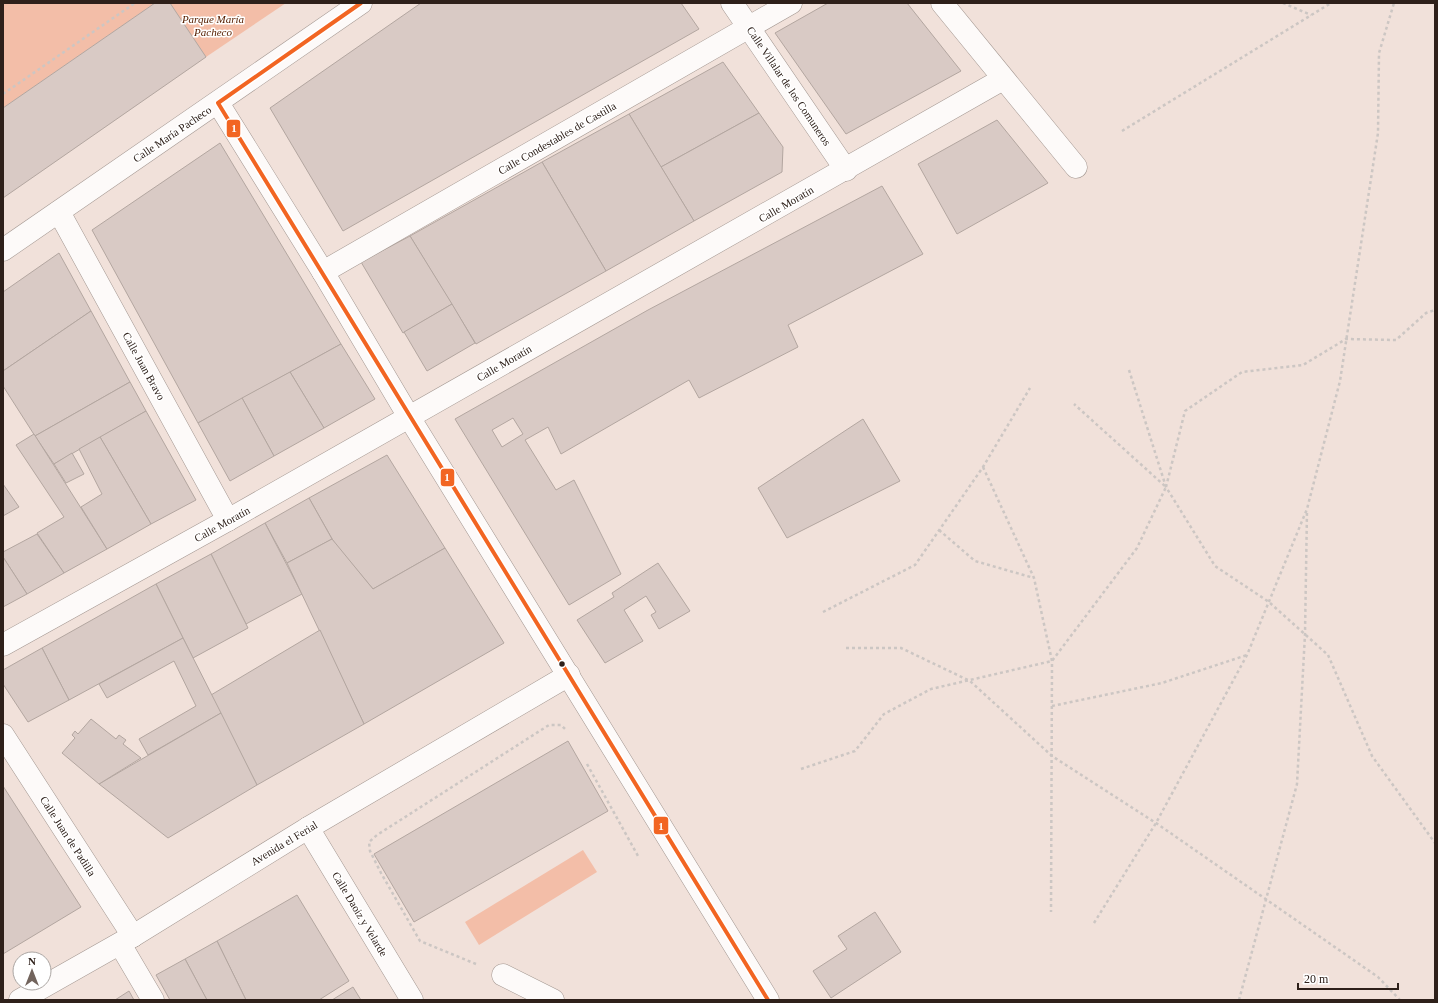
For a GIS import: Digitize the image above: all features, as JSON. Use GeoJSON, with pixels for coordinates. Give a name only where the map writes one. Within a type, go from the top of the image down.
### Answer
{"type":"FeatureCollection","features":[{"type":"Feature","properties":{"kind":"street","name":"Calle María Pacheco"},"geometry":{"type":"LineString","coordinates":[[3,250],[218,103],[360,3]]}},
{"type":"Feature","properties":{"kind":"street","name":"Calle Villalar de los Comuneros"},"geometry":{"type":"LineString","coordinates":[[732,3],[846,170]]}},
{"type":"Feature","properties":{"kind":"street","name":"Calle Condestables de Castilla"},"geometry":{"type":"LineString","coordinates":[[323,272],[791,3]]}},
{"type":"Feature","properties":{"kind":"street"},"geometry":{"type":"LineString","coordinates":[[942,3],[1076,167]]}},
{"type":"Feature","properties":{"kind":"street","name":"Calle Moratín"},"geometry":{"type":"LineString","coordinates":[[3,645],[228,520],[846,170],[1003,79]]}},
{"type":"Feature","properties":{"kind":"street"},"geometry":{"type":"LineString","coordinates":[[218,103],[323,272],[409,417],[570,675],[655,819],[768,1000]]}},
{"type":"Feature","properties":{"kind":"street","name":"Calle Juan Bravo"},"geometry":{"type":"LineString","coordinates":[[59,212],[228,520]]}},
{"type":"Feature","properties":{"kind":"street","name":"Avenida el Ferial"},"geometry":{"type":"LineString","coordinates":[[20,1000],[127,940],[308,828],[570,675]]}},
{"type":"Feature","properties":{"kind":"street","name":"Calle Juan de Padilla"},"geometry":{"type":"LineString","coordinates":[[3,735],[127,940],[153,1000]]}},
{"type":"Feature","properties":{"kind":"street","name":"Calle Daoiz y Velarde"},"geometry":{"type":"LineString","coordinates":[[308,828],[412,1000]]}},
{"type":"Feature","properties":{"kind":"street"},"geometry":{"type":"LineString","coordinates":[[503,975],[553,1000]]}},
{"type":"Feature","properties":{"kind":"path"},"geometry":{"type":"LineString","coordinates":[[3,94],[135,3]]}},
{"type":"Feature","properties":{"kind":"path"},"geometry":{"type":"LineString","coordinates":[[1283,3],[1311,16]]}},
{"type":"Feature","properties":{"kind":"path"},"geometry":{"type":"LineString","coordinates":[[1122,131],[1331,3]]}},
{"type":"Feature","properties":{"kind":"path"},"geometry":{"type":"LineString","coordinates":[[1094,923],[1156,822],[1247,655],[1307,509],[1340,381],[1378,133],[1379,53],[1394,3]]}},
{"type":"Feature","properties":{"kind":"path"},"geometry":{"type":"LineString","coordinates":[[801,769],[855,751],[884,714],[931,689],[970,682],[1052,662],[1136,548],[1166,487],[1185,411],[1242,372],[1303,365],[1346,339],[1396,340],[1426,313],[1435,310]]}},
{"type":"Feature","properties":{"kind":"path"},"geometry":{"type":"LineString","coordinates":[[1129,370],[1166,487],[1215,566],[1269,602],[1328,655],[1372,756],[1435,843]]}},
{"type":"Feature","properties":{"kind":"path"},"geometry":{"type":"LineString","coordinates":[[823,612],[915,565],[983,467],[1030,388]]}},
{"type":"Feature","properties":{"kind":"path"},"geometry":{"type":"LineString","coordinates":[[1074,404],[1166,487]]}},
{"type":"Feature","properties":{"kind":"path"},"geometry":{"type":"LineString","coordinates":[[983,467],[1034,578],[1052,662],[1051,912]]}},
{"type":"Feature","properties":{"kind":"path"},"geometry":{"type":"LineString","coordinates":[[1239,1000],[1297,784],[1305,634],[1307,509]]}},
{"type":"Feature","properties":{"kind":"path"},"geometry":{"type":"LineString","coordinates":[[939,530],[975,561],[1034,578]]}},
{"type":"Feature","properties":{"kind":"path"},"geometry":{"type":"LineString","coordinates":[[846,648],[901,648],[970,682],[1052,756],[1156,822],[1378,977],[1400,1000]]}},
{"type":"Feature","properties":{"kind":"path"},"geometry":{"type":"LineString","coordinates":[[1052,706],[1162,683],[1247,655]]}},
{"type":"Feature","properties":{"kind":"path"},"geometry":{"type":"LineString","coordinates":[[503,975],[420,941],[381,873],[370,851],[369,842],[377,835],[550,725],[561,725],[570,734]]}},
{"type":"Feature","properties":{"kind":"path"},"geometry":{"type":"LineString","coordinates":[[585,761],[638,856]]}},
{"type":"Feature","properties":{"kind":"green space","name":"Parque María Pacheco"},"geometry":{"type":"Polygon","coordinates":[[[3,3],[155,3],[3,108],[3,3]]]}},
{"type":"Feature","properties":{"kind":"green space","name":"Parque María Pacheco"},"geometry":{"type":"Polygon","coordinates":[[[170,3],[286,3],[206,57],[170,3]]]}},
{"type":"Feature","properties":{"kind":"green space"},"geometry":{"type":"Polygon","coordinates":[[[583,850],[597,872],[479,945],[465,922],[583,850]]]}},
{"type":"Feature","properties":{"kind":"building"},"geometry":{"type":"Polygon","coordinates":[[[155,3],[170,3],[206,57],[3,198],[3,108],[155,3]]]}},
{"type":"Feature","properties":{"kind":"building"},"geometry":{"type":"Polygon","coordinates":[[[421,3],[681,3],[699,29],[343,231],[270,108],[421,3]]]}},
{"type":"Feature","properties":{"kind":"building"},"geometry":{"type":"Polygon","coordinates":[[[828,3],[907,3],[961,71],[846,134],[775,33],[828,3]]]}},
{"type":"Feature","properties":{"kind":"building"},"geometry":{"type":"Polygon","coordinates":[[[723,62],[759,113],[661,167],[629,114],[723,62]]]}},
{"type":"Feature","properties":{"kind":"building"},"geometry":{"type":"Polygon","coordinates":[[[759,113],[783,147],[782,172],[694,221],[661,167],[759,113]]]}},
{"type":"Feature","properties":{"kind":"building"},"geometry":{"type":"Polygon","coordinates":[[[629,114],[694,221],[606,271],[542,162],[629,114]]]}},
{"type":"Feature","properties":{"kind":"building"},"geometry":{"type":"Polygon","coordinates":[[[997,120],[1048,183],[957,234],[918,164],[997,120]]]}},
{"type":"Feature","properties":{"kind":"building"},"geometry":{"type":"Polygon","coordinates":[[[220,143],[341,344],[198,423],[92,230],[220,143]]]}},
{"type":"Feature","properties":{"kind":"building"},"geometry":{"type":"Polygon","coordinates":[[[542,162],[606,271],[476,344],[410,236],[542,162]]]}},
{"type":"Feature","properties":{"kind":"building"},"geometry":{"type":"Polygon","coordinates":[[[882,186],[923,254],[788,325],[798,347],[699,398],[689,380],[561,454],[548,427],[525,440],[556,490],[574,480],[621,574],[569,605],[455,419],[648,310],[882,186]],[[513,418],[492,430],[502,447],[523,434],[513,418]]]}},
{"type":"Feature","properties":{"kind":"building"},"geometry":{"type":"Polygon","coordinates":[[[410,236],[452,304],[403,333],[361,262],[410,236]]]}},
{"type":"Feature","properties":{"kind":"building"},"geometry":{"type":"Polygon","coordinates":[[[59,253],[91,311],[3,371],[3,292],[59,253]]]}},
{"type":"Feature","properties":{"kind":"building"},"geometry":{"type":"Polygon","coordinates":[[[452,304],[475,343],[427,371],[404,332],[452,304]]]}},
{"type":"Feature","properties":{"kind":"building"},"geometry":{"type":"Polygon","coordinates":[[[91,311],[130,382],[35,436],[3,386],[3,371],[91,311]]]}},
{"type":"Feature","properties":{"kind":"building"},"geometry":{"type":"Polygon","coordinates":[[[341,344],[375,399],[324,428],[290,372],[341,344]]]}},
{"type":"Feature","properties":{"kind":"building"},"geometry":{"type":"Polygon","coordinates":[[[290,372],[324,428],[274,456],[242,398],[290,372]]]}},
{"type":"Feature","properties":{"kind":"building"},"geometry":{"type":"Polygon","coordinates":[[[130,382],[146,411],[54,464],[35,436],[130,382]]]}},
{"type":"Feature","properties":{"kind":"building"},"geometry":{"type":"Polygon","coordinates":[[[242,398],[274,456],[230,481],[198,423],[242,398]]]}},
{"type":"Feature","properties":{"kind":"building"},"geometry":{"type":"Polygon","coordinates":[[[146,411],[196,500],[151,524],[100,437],[146,411]]]}},
{"type":"Feature","properties":{"kind":"building"},"geometry":{"type":"Polygon","coordinates":[[[863,419],[900,481],[787,538],[758,488],[863,419]]]}},
{"type":"Feature","properties":{"kind":"building"},"geometry":{"type":"Polygon","coordinates":[[[34,434],[107,549],[64,573],[37,533],[64,517],[16,445],[34,434]]]}},
{"type":"Feature","properties":{"kind":"building"},"geometry":{"type":"Polygon","coordinates":[[[100,437],[151,524],[107,549],[81,507],[102,494],[79,449],[100,437]]]}},
{"type":"Feature","properties":{"kind":"building"},"geometry":{"type":"Polygon","coordinates":[[[72,453],[84,474],[66,483],[54,464],[72,453]]]}},
{"type":"Feature","properties":{"kind":"building"},"geometry":{"type":"Polygon","coordinates":[[[387,455],[445,548],[373,589],[335,544],[309,498],[387,455]]]}},
{"type":"Feature","properties":{"kind":"building"},"geometry":{"type":"Polygon","coordinates":[[[3,484],[19,507],[3,516],[3,484]]]}},
{"type":"Feature","properties":{"kind":"building"},"geometry":{"type":"Polygon","coordinates":[[[309,498],[332,539],[287,563],[265,523],[309,498]]]}},
{"type":"Feature","properties":{"kind":"building"},"geometry":{"type":"Polygon","coordinates":[[[265,523],[302,594],[246,624],[211,554],[265,523]]]}},
{"type":"Feature","properties":{"kind":"building"},"geometry":{"type":"Polygon","coordinates":[[[37,534],[64,573],[27,594],[3,557],[3,552],[37,534]]]}},
{"type":"Feature","properties":{"kind":"building"},"geometry":{"type":"Polygon","coordinates":[[[332,539],[373,589],[445,548],[504,643],[364,724],[287,563],[332,539]]]}},
{"type":"Feature","properties":{"kind":"building"},"geometry":{"type":"Polygon","coordinates":[[[211,554],[248,628],[193,658],[156,584],[211,554]]]}},
{"type":"Feature","properties":{"kind":"building"},"geometry":{"type":"Polygon","coordinates":[[[3,557],[27,594],[3,607],[3,557]]]}},
{"type":"Feature","properties":{"kind":"building"},"geometry":{"type":"Polygon","coordinates":[[[658,563],[690,611],[659,629],[651,615],[656,612],[646,596],[624,610],[643,641],[605,663],[577,620],[614,597],[612,593],[658,563]]]}},
{"type":"Feature","properties":{"kind":"building"},"geometry":{"type":"Polygon","coordinates":[[[156,584],[183,638],[69,700],[42,648],[156,584]]]}},
{"type":"Feature","properties":{"kind":"building"},"geometry":{"type":"Polygon","coordinates":[[[320,630],[364,724],[257,785],[211,695],[320,630]]]}},
{"type":"Feature","properties":{"kind":"building"},"geometry":{"type":"Polygon","coordinates":[[[183,638],[221,713],[148,755],[139,739],[196,706],[174,661],[107,698],[99,684],[183,638]]]}},
{"type":"Feature","properties":{"kind":"building"},"geometry":{"type":"Polygon","coordinates":[[[42,648],[69,700],[28,722],[3,684],[3,670],[42,648]]]}},
{"type":"Feature","properties":{"kind":"building"},"geometry":{"type":"Polygon","coordinates":[[[221,713],[257,785],[168,838],[99,784],[221,713]]]}},
{"type":"Feature","properties":{"kind":"building"},"geometry":{"type":"Polygon","coordinates":[[[91,719],[116,739],[119,735],[126,740],[123,744],[141,758],[99,784],[62,753],[75,738],[72,735],[75,731],[78,734],[91,719]]]}},
{"type":"Feature","properties":{"kind":"building"},"geometry":{"type":"Polygon","coordinates":[[[568,741],[608,811],[414,922],[374,854],[568,741]]]}},
{"type":"Feature","properties":{"kind":"building"},"geometry":{"type":"Polygon","coordinates":[[[3,786],[81,907],[3,954],[3,786]]]}},
{"type":"Feature","properties":{"kind":"building"},"geometry":{"type":"Polygon","coordinates":[[[297,895],[349,981],[319,1000],[246,1000],[217,941],[297,895]]]}},
{"type":"Feature","properties":{"kind":"building"},"geometry":{"type":"Polygon","coordinates":[[[875,912],[901,952],[831,998],[813,971],[847,949],[838,936],[875,912]]]}},
{"type":"Feature","properties":{"kind":"building"},"geometry":{"type":"Polygon","coordinates":[[[217,941],[246,1000],[207,1000],[185,959],[217,941]]]}},
{"type":"Feature","properties":{"kind":"building"},"geometry":{"type":"Polygon","coordinates":[[[185,959],[207,1000],[170,1000],[156,975],[185,959]]]}},
{"type":"Feature","properties":{"kind":"building"},"geometry":{"type":"Polygon","coordinates":[[[353,987],[361,1000],[332,1000],[353,987]]]}},
{"type":"Feature","properties":{"kind":"building"},"geometry":{"type":"Polygon","coordinates":[[[129,991],[134,1000],[115,1000],[129,991]]]}},
{"type":"Feature","properties":{"kind":"transit line","name":"1"},"geometry":{"type":"LineString","coordinates":[[361,3],[218,103],[768,1000]]}}]}
